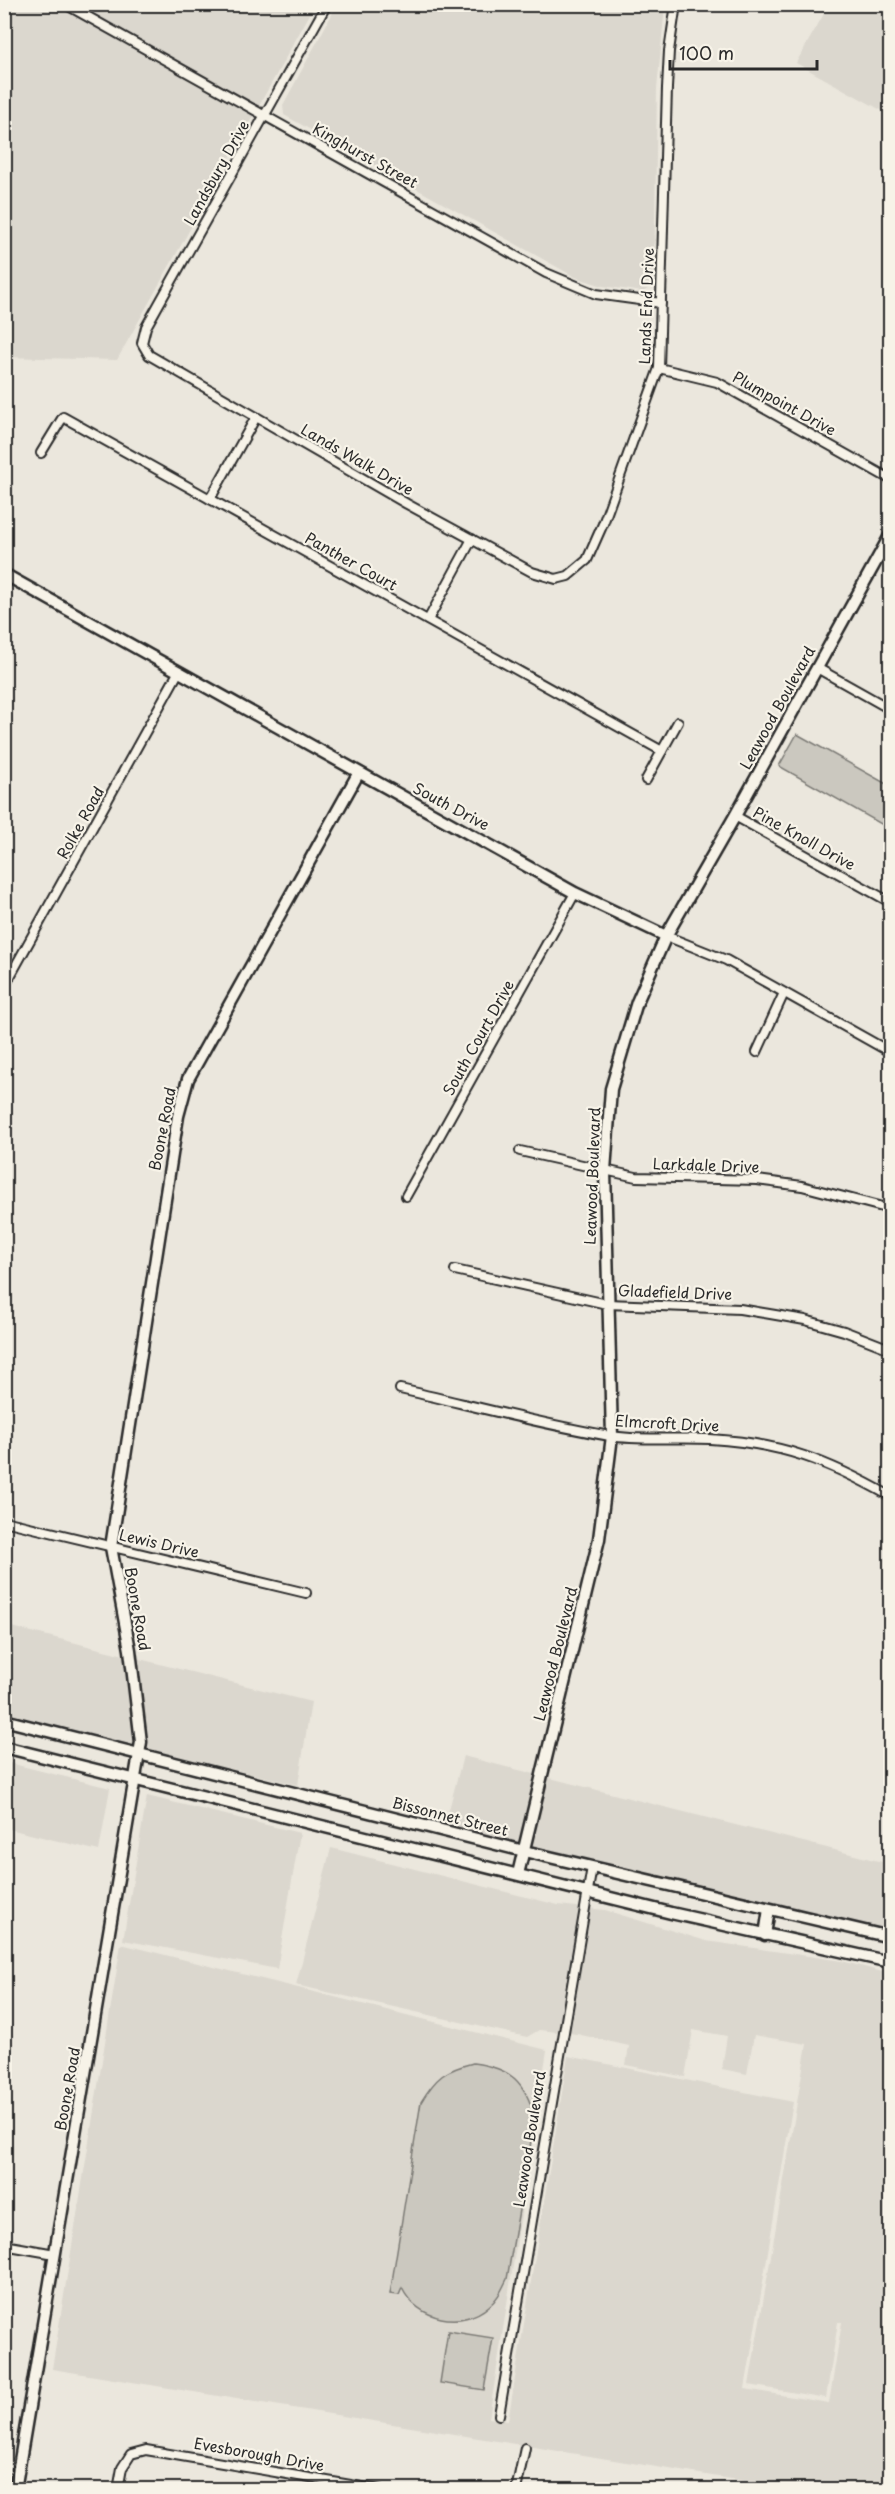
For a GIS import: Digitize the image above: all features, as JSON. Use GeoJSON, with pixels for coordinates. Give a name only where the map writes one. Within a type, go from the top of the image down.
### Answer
{"type":"FeatureCollection","features":[{"type":"Feature","properties":{"kind":"street","name":"Kinghurst Street"},"geometry":{"type":"LineString","coordinates":[[65,4],[546,273],[596,294],[661,303]]}},
{"type":"Feature","properties":{"kind":"street","name":"Landsbury Drive"},"geometry":{"type":"LineString","coordinates":[[149,355],[142,343],[146,327],[327,4]]}},
{"type":"Feature","properties":{"kind":"street","name":"Lands End Drive"},"geometry":{"type":"LineString","coordinates":[[556,579],[568,576],[587,560],[603,524],[659,368],[667,88],[669,51],[676,4]]}},
{"type":"Feature","properties":{"kind":"street","name":"Lands Walk Drive"},"geometry":{"type":"LineString","coordinates":[[149,355],[472,539],[532,572],[556,579]]}},
{"type":"Feature","properties":{"kind":"street","name":"Plumpoint Drive"},"geometry":{"type":"LineString","coordinates":[[659,368],[717,382],[891,479]]}},
{"type":"Feature","properties":{"kind":"street","name":"Panther Court"},"geometry":{"type":"LineString","coordinates":[[41,453],[63,417],[662,751]]}},
{"type":"Feature","properties":{"kind":"street"},"geometry":{"type":"LineString","coordinates":[[210,499],[256,417]]}},
{"type":"Feature","properties":{"kind":"street","name":"Leawood Boulevard"},"geometry":{"type":"LineString","coordinates":[[518,1874],[597,1550],[612,1436],[605,1172],[611,1089],[637,1002],[666,936],[817,668],[886,553],[891,536]]}},
{"type":"Feature","properties":{"kind":"street"},"geometry":{"type":"LineString","coordinates":[[428,620],[472,539]]}},
{"type":"Feature","properties":{"kind":"street","name":"South Drive"},"geometry":{"type":"LineString","coordinates":[[4,574],[180,671],[358,774],[498,848],[575,893],[666,936],[726,960],[891,1052]]}},
{"type":"Feature","properties":{"kind":"street"},"geometry":{"type":"LineString","coordinates":[[817,668],[891,709]]}},
{"type":"Feature","properties":{"kind":"street","name":"Rolke Road"},"geometry":{"type":"LineString","coordinates":[[4,987],[180,671]]}},
{"type":"Feature","properties":{"kind":"street"},"geometry":{"type":"LineString","coordinates":[[646,780],[678,722]]}},
{"type":"Feature","properties":{"kind":"street","name":"Boone Road"},"geometry":{"type":"LineString","coordinates":[[15,2490],[140,1753],[141,1742],[130,1650],[111,1546],[178,1116],[188,1079],[358,774]]}},
{"type":"Feature","properties":{"kind":"street","name":"Pine Knoll Drive"},"geometry":{"type":"LineString","coordinates":[[735,816],[891,902]]}},
{"type":"Feature","properties":{"kind":"street","name":"South Court Drive"},"geometry":{"type":"LineString","coordinates":[[406,1196],[575,893]]}},
{"type":"Feature","properties":{"kind":"street"},"geometry":{"type":"LineString","coordinates":[[757,1052],[784,993]]}},
{"type":"Feature","properties":{"kind":"street","name":"Larkdale Drive"},"geometry":{"type":"LineString","coordinates":[[520,1151],[605,1172],[636,1176],[757,1180],[802,1186],[891,1209]]}},
{"type":"Feature","properties":{"kind":"street","name":"Gladefield Drive"},"geometry":{"type":"LineString","coordinates":[[455,1270],[607,1304],[740,1309],[805,1320],[844,1331],[891,1349]]}},
{"type":"Feature","properties":{"kind":"street","name":"Elmcroft Drive"},"geometry":{"type":"LineString","coordinates":[[400,1389],[612,1436],[711,1439],[771,1445],[851,1473],[891,1496]]}},
{"type":"Feature","properties":{"kind":"street","name":"Lewis Drive"},"geometry":{"type":"LineString","coordinates":[[4,1521],[306,1593]]}},
{"type":"Feature","properties":{"kind":"street","name":"Bissonnet Street"},"geometry":{"type":"LineString","coordinates":[[4,1720],[524,1851],[891,1937]]}},
{"type":"Feature","properties":{"kind":"street"},"geometry":{"type":"LineString","coordinates":[[4,1747],[765,1935],[891,1962]]}},
{"type":"Feature","properties":{"kind":"street","name":"Leawood Boulevard"},"geometry":{"type":"LineString","coordinates":[[499,2415],[592,1867]]}},
{"type":"Feature","properties":{"kind":"street"},"geometry":{"type":"LineString","coordinates":[[765,1935],[769,1909]]}},
{"type":"Feature","properties":{"kind":"street"},"geometry":{"type":"LineString","coordinates":[[4,2245],[55,2254]]}},
{"type":"Feature","properties":{"kind":"street"},"geometry":{"type":"LineString","coordinates":[[516,2490],[525,2448]]}},
{"type":"Feature","properties":{"kind":"street","name":"Evesborough Drive"},"geometry":{"type":"LineString","coordinates":[[118,2490],[122,2468],[131,2454],[146,2450],[377,2489]]}},
{"type":"Feature","properties":{"kind":"shaded area"},"geometry":{"type":"Polygon","coordinates":[[[5,5],[315,5],[117,360],[5,357],[5,5]]]}},
{"type":"Feature","properties":{"kind":"shaded area"},"geometry":{"type":"Polygon","coordinates":[[[337,5],[665,5],[657,89],[654,280],[649,288],[643,292],[603,286],[575,277],[284,115],[283,105],[337,5]]]}},
{"type":"Feature","properties":{"kind":"shaded area"},"geometry":{"type":"Polygon","coordinates":[[[829,5],[890,5],[890,115],[796,63],[829,5]]]}},
{"type":"Feature","properties":{"kind":"shaded area"},"geometry":{"type":"Polygon","coordinates":[[[797,734],[890,786],[890,829],[779,766],[797,734]]]}},
{"type":"Feature","properties":{"kind":"shaded area"},"geometry":{"type":"Polygon","coordinates":[[[4,1625],[311,1702],[298,1785],[5,1715],[4,1625]]]}},
{"type":"Feature","properties":{"kind":"shaded area"},"geometry":{"type":"Polygon","coordinates":[[[463,1756],[890,1864],[890,1931],[445,1825],[463,1756]]]}},
{"type":"Feature","properties":{"kind":"shaded area"},"geometry":{"type":"Polygon","coordinates":[[[5,1762],[110,1788],[99,1851],[5,1828],[5,1762]]]}},
{"type":"Feature","properties":{"kind":"shaded area"},"geometry":{"type":"Polygon","coordinates":[[[147,1796],[300,1833],[277,1969],[123,1940],[147,1796]]]}},
{"type":"Feature","properties":{"kind":"shaded area"},"geometry":{"type":"Polygon","coordinates":[[[331,1848],[558,1905],[605,1910],[706,1941],[842,1961],[890,1974],[890,2489],[793,2489],[52,2369],[121,1944],[547,2050],[489,2418],[508,2421],[568,2056],[793,2102],[745,2389],[829,2403],[842,2322],[838,2322],[826,2398],[749,2385],[807,2044],[754,2035],[747,2074],[722,2069],[727,2036],[693,2030],[685,2077],[626,2065],[629,2046],[577,2034],[539,2030],[527,2037],[296,1985],[331,1848]]]}},
{"type":"Feature","properties":{"kind":"shaded area"},"geometry":{"type":"Polygon","coordinates":[[[473,2063],[497,2068],[514,2078],[526,2094],[535,2118],[507,2279],[497,2297],[478,2313],[466,2318],[441,2318],[418,2308],[402,2288],[399,2295],[390,2294],[421,2102],[442,2076],[473,2063]]]}},
{"type":"Feature","properties":{"kind":"shaded area"},"geometry":{"type":"Polygon","coordinates":[[[448,2331],[493,2338],[484,2390],[440,2383],[448,2331]]]}}]}
